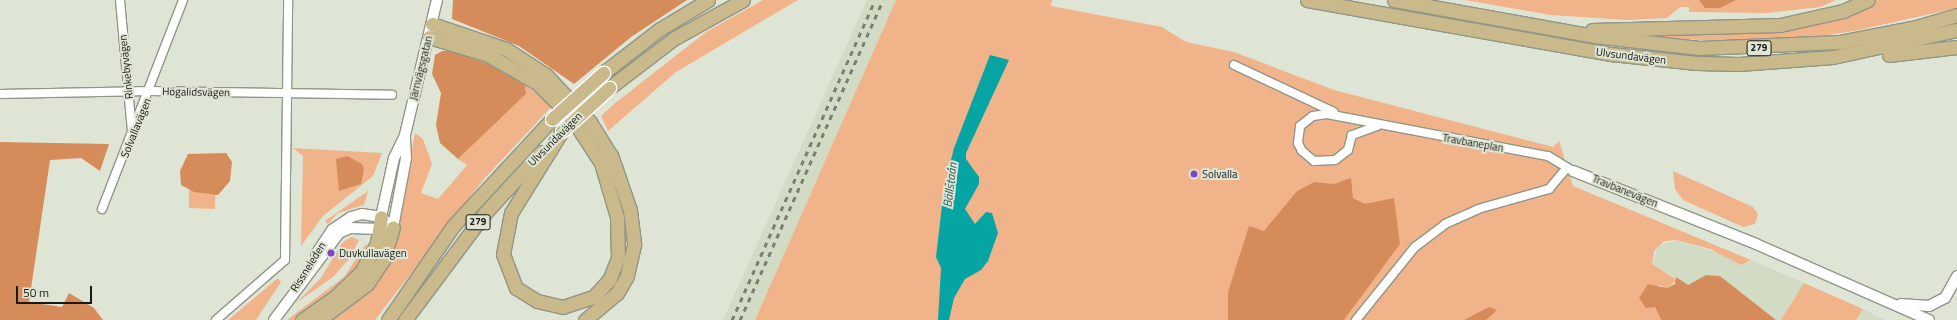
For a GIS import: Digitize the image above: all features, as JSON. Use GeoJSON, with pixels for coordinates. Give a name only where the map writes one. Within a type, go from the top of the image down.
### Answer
{"type":"FeatureCollection","features":[{"type":"Feature","properties":{"kind":"main road","name":"Ulvsundavägen"},"geometry":{"type":"LineString","coordinates":[[388,320],[453,226],[552,119],[603,73],[660,29],[708,0]]}},
{"type":"Feature","properties":{"kind":"main road","name":"Ulvsundavägen"},"geometry":{"type":"LineString","coordinates":[[405,320],[485,213],[562,131],[610,88],[673,39],[743,0]]}},
{"type":"Feature","properties":{"kind":"main road","name":"Ulvsundavägen"},"geometry":{"type":"LineString","coordinates":[[1306,0],[1654,60],[1739,64],[1807,59],[1871,51],[1957,30]]}},
{"type":"Feature","properties":{"kind":"main road","name":"Ulvsundavägen"},"geometry":{"type":"LineString","coordinates":[[1394,0],[1558,30],[1700,48],[1784,47],[1879,35],[1957,14]]}},
{"type":"Feature","properties":{"kind":"main road"},"geometry":{"type":"LineString","coordinates":[[1558,30],[1763,26],[1826,16],[1868,0]]}},
{"type":"Feature","properties":{"kind":"main road"},"geometry":{"type":"LineString","coordinates":[[430,30],[488,55],[537,82],[571,117],[601,163],[617,217],[618,258],[609,280],[593,298],[563,307],[537,301],[516,288],[503,254],[511,213],[562,131]]}},
{"type":"Feature","properties":{"kind":"main road"},"geometry":{"type":"LineString","coordinates":[[430,30],[506,49],[546,75],[590,122],[611,155],[630,210],[634,245],[627,276],[617,293],[585,320]]}},
{"type":"Feature","properties":{"kind":"main road"},"geometry":{"type":"LineString","coordinates":[[1807,59],[1957,46]]}},
{"type":"Feature","properties":{"kind":"main road"},"geometry":{"type":"LineString","coordinates":[[302,320],[334,298],[361,272],[377,244],[381,217]]}},
{"type":"Feature","properties":{"kind":"main road"},"geometry":{"type":"LineString","coordinates":[[319,320],[367,284],[383,260],[393,227]]}},
{"type":"Feature","properties":{"kind":"street","name":"Rinkebyvägen"},"geometry":{"type":"LineString","coordinates":[[120,0],[132,135]]}},
{"type":"Feature","properties":{"kind":"street","name":"Solvallavägen"},"geometry":{"type":"LineString","coordinates":[[102,209],[150,91],[182,0]]}},
{"type":"Feature","properties":{"kind":"street"},"geometry":{"type":"LineString","coordinates":[[216,320],[285,260],[288,0]]}},
{"type":"Feature","properties":{"kind":"street","name":"Järnvägsgatan"},"geometry":{"type":"LineString","coordinates":[[381,217],[394,158],[405,135],[436,0]]}},
{"type":"Feature","properties":{"kind":"street"},"geometry":{"type":"LineString","coordinates":[[1234,65],[1342,116]]}},
{"type":"Feature","properties":{"kind":"street","name":"Högalidsvägen"},"geometry":{"type":"LineString","coordinates":[[0,94],[129,93],[150,91],[392,95]]}},
{"type":"Feature","properties":{"kind":"street","name":"Travbaneplan"},"geometry":{"type":"LineString","coordinates":[[1377,126],[1352,135],[1348,150],[1335,160],[1319,162],[1308,157],[1298,143],[1300,126],[1313,116],[1342,116],[1377,126],[1548,156],[1570,170]]}},
{"type":"Feature","properties":{"kind":"street","name":"Järnvägsgatan"},"geometry":{"type":"LineString","coordinates":[[393,227],[406,158],[405,135]]}},
{"type":"Feature","properties":{"kind":"street"},"geometry":{"type":"LineString","coordinates":[[1356,320],[1415,247],[1445,224],[1478,209],[1549,189],[1570,170]]}},
{"type":"Feature","properties":{"kind":"street","name":"Travbanevägen"},"geometry":{"type":"LineString","coordinates":[[1570,170],[1756,244],[1882,301],[1929,320]]}},
{"type":"Feature","properties":{"kind":"street","name":"Rissneleden"},"geometry":{"type":"LineString","coordinates":[[286,304],[332,230],[362,214],[381,217]]}},
{"type":"Feature","properties":{"kind":"street"},"geometry":{"type":"LineString","coordinates":[[381,217],[393,227]]}},
{"type":"Feature","properties":{"kind":"street","name":"Rissneleden"},"geometry":{"type":"LineString","coordinates":[[274,320],[339,232],[350,228],[379,232],[393,227]]}},
{"type":"Feature","properties":{"kind":"street"},"geometry":{"type":"LineString","coordinates":[[1882,301],[1929,306],[1945,298],[1957,276]]}},
{"type":"Feature","properties":{"kind":"shaded area"},"geometry":{"type":"Polygon","coordinates":[[[453,0],[687,0],[631,37],[574,84],[519,46],[452,19],[453,0]]]}},
{"type":"Feature","properties":{"kind":"shaded area"},"geometry":{"type":"Polygon","coordinates":[[[763,0],[798,0],[676,72],[608,131],[601,116],[614,104],[706,32],[763,0]]]}},
{"type":"Feature","properties":{"kind":"shaded area"},"geometry":{"type":"Polygon","coordinates":[[[867,0],[896,0],[755,320],[723,320],[867,0]]]}},
{"type":"Feature","properties":{"kind":"shaded area","name":"Solvalla"},"geometry":{"type":"Polygon","coordinates":[[[896,0],[1052,0],[1051,6],[1162,27],[1186,42],[1234,52],[1334,90],[1553,147],[1559,141],[1573,186],[1751,260],[1741,265],[1710,249],[1676,240],[1664,241],[1654,251],[1652,264],[1677,280],[1667,288],[1658,285],[1655,307],[1661,320],[755,320],[896,0]]]}},
{"type":"Feature","properties":{"kind":"shaded area"},"geometry":{"type":"Polygon","coordinates":[[[1465,0],[1836,0],[1820,7],[1767,13],[1689,12],[1689,7],[1680,7],[1667,18],[1627,20],[1551,15],[1465,0]]]}},
{"type":"Feature","properties":{"kind":"shaded area"},"geometry":{"type":"Polygon","coordinates":[[[1699,0],[1736,0],[1720,8],[1705,8],[1699,0]]]}},
{"type":"Feature","properties":{"kind":"shaded area"},"geometry":{"type":"Polygon","coordinates":[[[1877,0],[1957,0],[1957,8],[1854,31],[1792,40],[1700,40],[1648,36],[1649,32],[1783,29],[1877,0]]]}},
{"type":"Feature","properties":{"kind":"shaded area"},"geometry":{"type":"Polygon","coordinates":[[[442,51],[453,51],[496,67],[525,85],[526,94],[458,159],[440,143],[436,125],[441,93],[432,74],[435,55],[442,51]]]}},
{"type":"Feature","properties":{"kind":"shaded area"},"geometry":{"type":"Polygon","coordinates":[[[525,85],[553,105],[484,179],[375,320],[332,320],[369,293],[391,263],[415,133],[423,139],[432,164],[421,193],[438,199],[467,165],[458,159],[526,94],[525,85]]]}},
{"type":"Feature","properties":{"kind":"shaded area"},"geometry":{"type":"Polygon","coordinates":[[[0,142],[109,144],[100,171],[81,158],[50,160],[29,302],[62,307],[69,293],[94,308],[103,320],[0,320],[0,142]]]}},
{"type":"Feature","properties":{"kind":"shaded area"},"geometry":{"type":"Polygon","coordinates":[[[293,148],[382,153],[373,176],[323,216],[301,246],[303,156],[293,148]]]}},
{"type":"Feature","properties":{"kind":"shaded area"},"geometry":{"type":"Polygon","coordinates":[[[226,153],[232,162],[230,181],[218,195],[194,192],[181,185],[180,171],[188,154],[226,153]]]}},
{"type":"Feature","properties":{"kind":"shaded area"},"geometry":{"type":"Polygon","coordinates":[[[347,156],[362,164],[364,170],[361,184],[339,191],[336,159],[347,156]]]}},
{"type":"Feature","properties":{"kind":"shaded area"},"geometry":{"type":"Polygon","coordinates":[[[1673,171],[1753,207],[1758,214],[1755,224],[1743,227],[1683,200],[1675,189],[1673,171]]]}},
{"type":"Feature","properties":{"kind":"shaded area"},"geometry":{"type":"Polygon","coordinates":[[[189,174],[216,175],[215,209],[189,208],[189,174]]]}},
{"type":"Feature","properties":{"kind":"shaded area"},"geometry":{"type":"Polygon","coordinates":[[[1351,178],[1353,198],[1365,204],[1394,198],[1400,244],[1344,320],[1228,320],[1228,292],[1249,226],[1264,231],[1297,191],[1314,182],[1334,184],[1351,178]]]}},
{"type":"Feature","properties":{"kind":"shaded area"},"geometry":{"type":"Polygon","coordinates":[[[368,191],[364,205],[338,213],[328,224],[325,221],[368,191]]]}},
{"type":"Feature","properties":{"kind":"shaded area"},"geometry":{"type":"Polygon","coordinates":[[[351,237],[359,240],[350,258],[333,277],[296,303],[321,278],[342,243],[351,237]]]}},
{"type":"Feature","properties":{"kind":"shaded area"},"geometry":{"type":"Polygon","coordinates":[[[1676,240],[1749,263],[1751,260],[1804,283],[1781,320],[1776,320],[1720,276],[1706,275],[1687,285],[1652,264],[1658,246],[1676,240]]]}},
{"type":"Feature","properties":{"kind":"shaded area"},"geometry":{"type":"Polygon","coordinates":[[[366,244],[367,250],[362,263],[336,290],[295,320],[287,320],[344,277],[366,244]]]}},
{"type":"Feature","properties":{"kind":"shaded area"},"geometry":{"type":"Polygon","coordinates":[[[1706,275],[1720,276],[1776,320],[1661,320],[1655,307],[1646,308],[1639,298],[1648,284],[1667,288],[1675,284],[1676,277],[1688,285],[1706,275]]]}},
{"type":"Feature","properties":{"kind":"shaded area"},"geometry":{"type":"Polygon","coordinates":[[[278,278],[281,282],[256,320],[228,320],[278,278]]]}},
{"type":"Feature","properties":{"kind":"shaded area"},"geometry":{"type":"Polygon","coordinates":[[[1804,283],[1863,309],[1856,320],[1781,320],[1804,283]]]}},
{"type":"Feature","properties":{"kind":"shaded area"},"geometry":{"type":"Polygon","coordinates":[[[1489,307],[1497,310],[1486,320],[1464,320],[1489,307]]]}},
{"type":"Feature","properties":{"kind":"shaded area"},"geometry":{"type":"Polygon","coordinates":[[[1863,309],[1886,320],[1856,320],[1863,309]]]}},
{"type":"Feature","properties":{"kind":"water","name":"Bällstaån"},"geometry":{"type":"Polygon","coordinates":[[[990,55],[1009,60],[966,153],[966,159],[979,177],[979,184],[965,209],[975,224],[986,212],[992,213],[998,233],[988,261],[981,270],[965,279],[954,298],[949,320],[938,320],[941,268],[936,257],[944,188],[954,148],[990,55]]]}},
{"type":"Feature","properties":{"kind":"railway"},"geometry":{"type":"LineString","coordinates":[[732,320],[875,0]]}},
{"type":"Feature","properties":{"kind":"railway"},"geometry":{"type":"LineString","coordinates":[[740,320],[883,0]]}},
{"type":"Feature","properties":{"kind":"place","name":"Solvalla"},"geometry":{"type":"Point","coordinates":[1194,174]}},
{"type":"Feature","properties":{"kind":"place","name":"Duvkullavägen"},"geometry":{"type":"Point","coordinates":[331,253]}}]}
